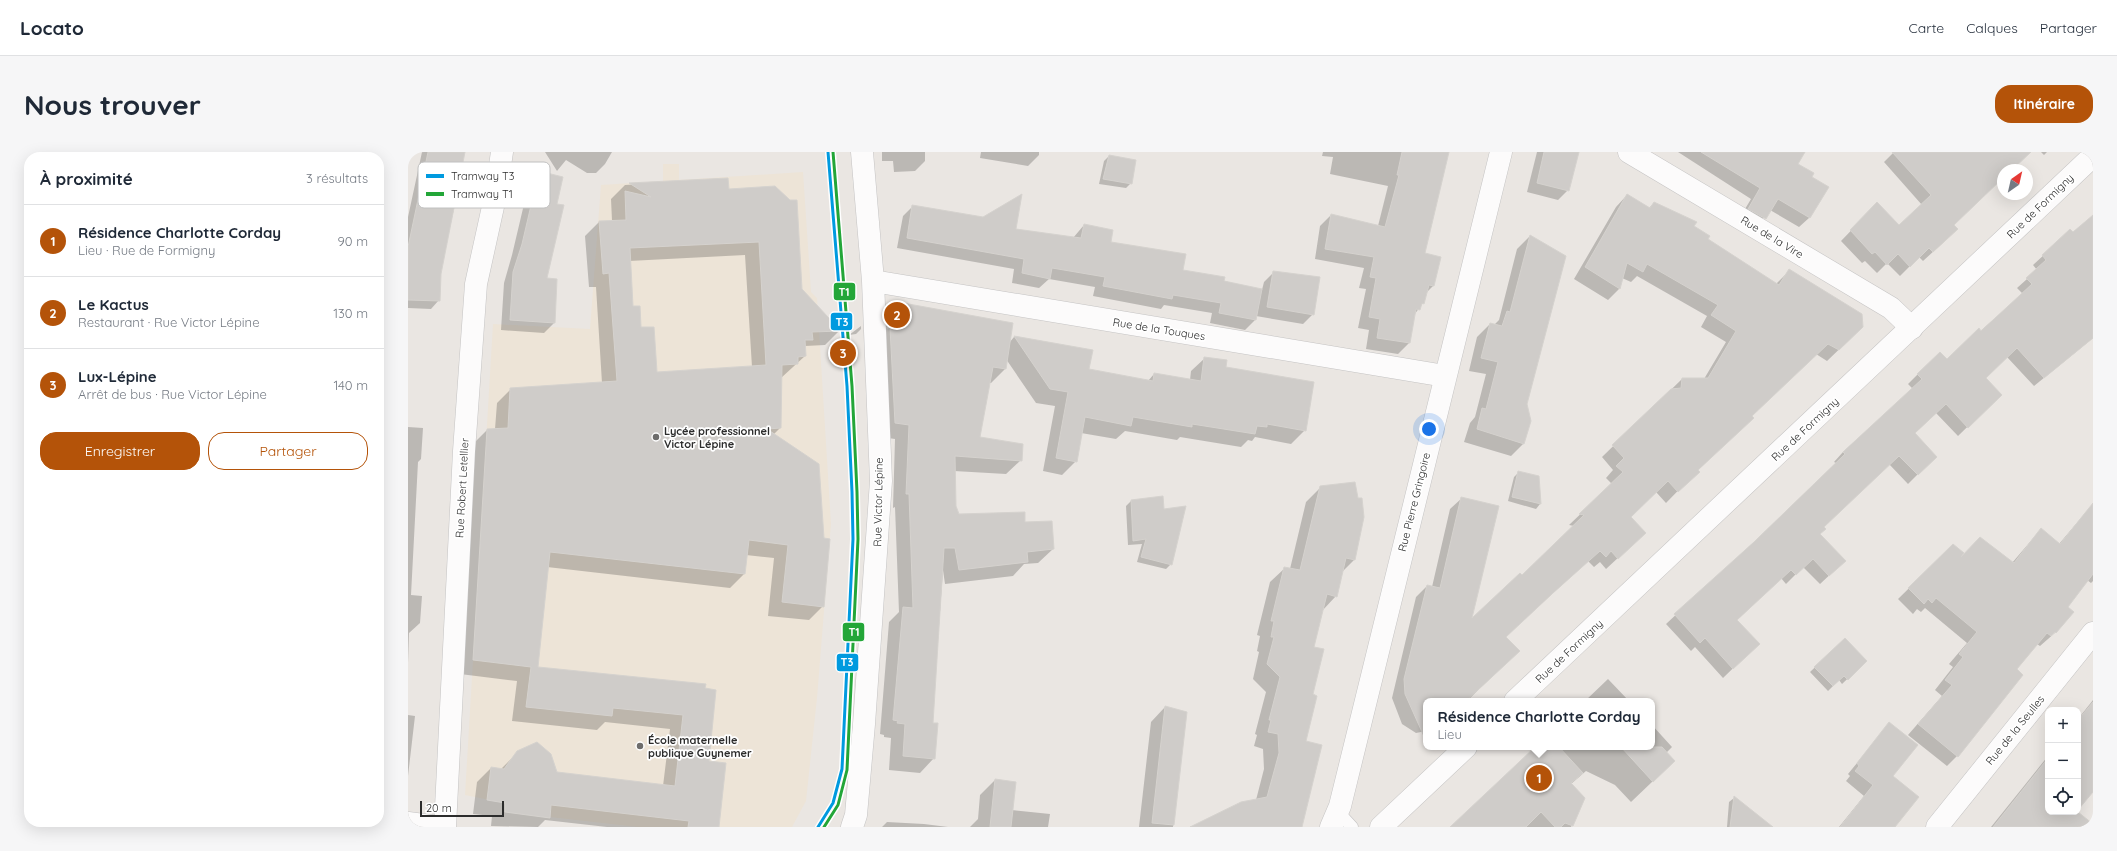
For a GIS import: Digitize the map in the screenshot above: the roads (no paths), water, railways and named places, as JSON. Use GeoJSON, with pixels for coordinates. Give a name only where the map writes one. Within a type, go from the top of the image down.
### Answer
{"type":"FeatureCollection","features":[{"type":"Feature","properties":{"kind":"street","name":"Rue Robert Letellier"},"geometry":{"type":"LineString","coordinates":[[501,162],[502,152]]}},
{"type":"Feature","properties":{"kind":"street","name":"Rue Victor Lépine"},"geometry":{"type":"LineString","coordinates":[[852,827],[856,815],[864,724],[881,481],[873,281],[862,152]]}},
{"type":"Feature","properties":{"kind":"street","name":"Rue Pierre Gringoire"},"geometry":{"type":"LineString","coordinates":[[1331,827],[1340,806],[1501,152]]}},
{"type":"Feature","properties":{"kind":"street","name":"Rue de la Vire"},"geometry":{"type":"LineString","coordinates":[[1629,152],[1891,308],[1912,328]]}},
{"type":"Feature","properties":{"kind":"street","name":"Rue de Formigny"},"geometry":{"type":"LineString","coordinates":[[1518,698],[2093,156]]}},
{"type":"Feature","properties":{"kind":"street","name":"Rue Robert Letellier"},"geometry":{"type":"LineString","coordinates":[[445,827],[464,451],[476,284],[493,208]]}},
{"type":"Feature","properties":{"kind":"street","name":"Rue de la Touques"},"geometry":{"type":"LineString","coordinates":[[873,281],[1445,376]]}},
{"type":"Feature","properties":{"kind":"street","name":"Rue de la Seulles"},"geometry":{"type":"LineString","coordinates":[[1937,827],[2093,632]]}},
{"type":"Feature","properties":{"kind":"street"},"geometry":{"type":"LineString","coordinates":[[1381,827],[1463,750]]}},
{"type":"Feature","properties":{"kind":"street"},"geometry":{"type":"LineString","coordinates":[[408,823],[439,827]]}},
{"type":"Feature","properties":{"kind":"lane"},"geometry":{"type":"LineString","coordinates":[[1340,806],[1340,814],[1352,827]]}},
{"type":"Feature","properties":{"kind":"tram line","name":"T3"},"geometry":{"type":"LineString","coordinates":[[818,827],[833,803],[842,769],[853,539],[847,386],[828,152]]}},
{"type":"Feature","properties":{"kind":"tram line","name":"T1"},"geometry":{"type":"LineString","coordinates":[[824,827],[838,805],[847,770],[858,539],[852,386],[833,152]]}},
{"type":"Feature","properties":{"kind":"place","name":"Le Kactus"},"geometry":{"type":"Point","coordinates":[897,315]}},
{"type":"Feature","properties":{"kind":"place","name":"Lux-Lépine"},"geometry":{"type":"Point","coordinates":[843,353]}},
{"type":"Feature","properties":{"kind":"place","name":"Lycée professionnel Victor Lépine"},"geometry":{"type":"Point","coordinates":[656,437]}},
{"type":"Feature","properties":{"kind":"place","name":"École maternelle publique Guynemer"},"geometry":{"type":"Point","coordinates":[640,746]}},
{"type":"Feature","properties":{"kind":"place","name":"Résidence Charlotte Corday"},"geometry":{"type":"Point","coordinates":[1539,778]}}]}
